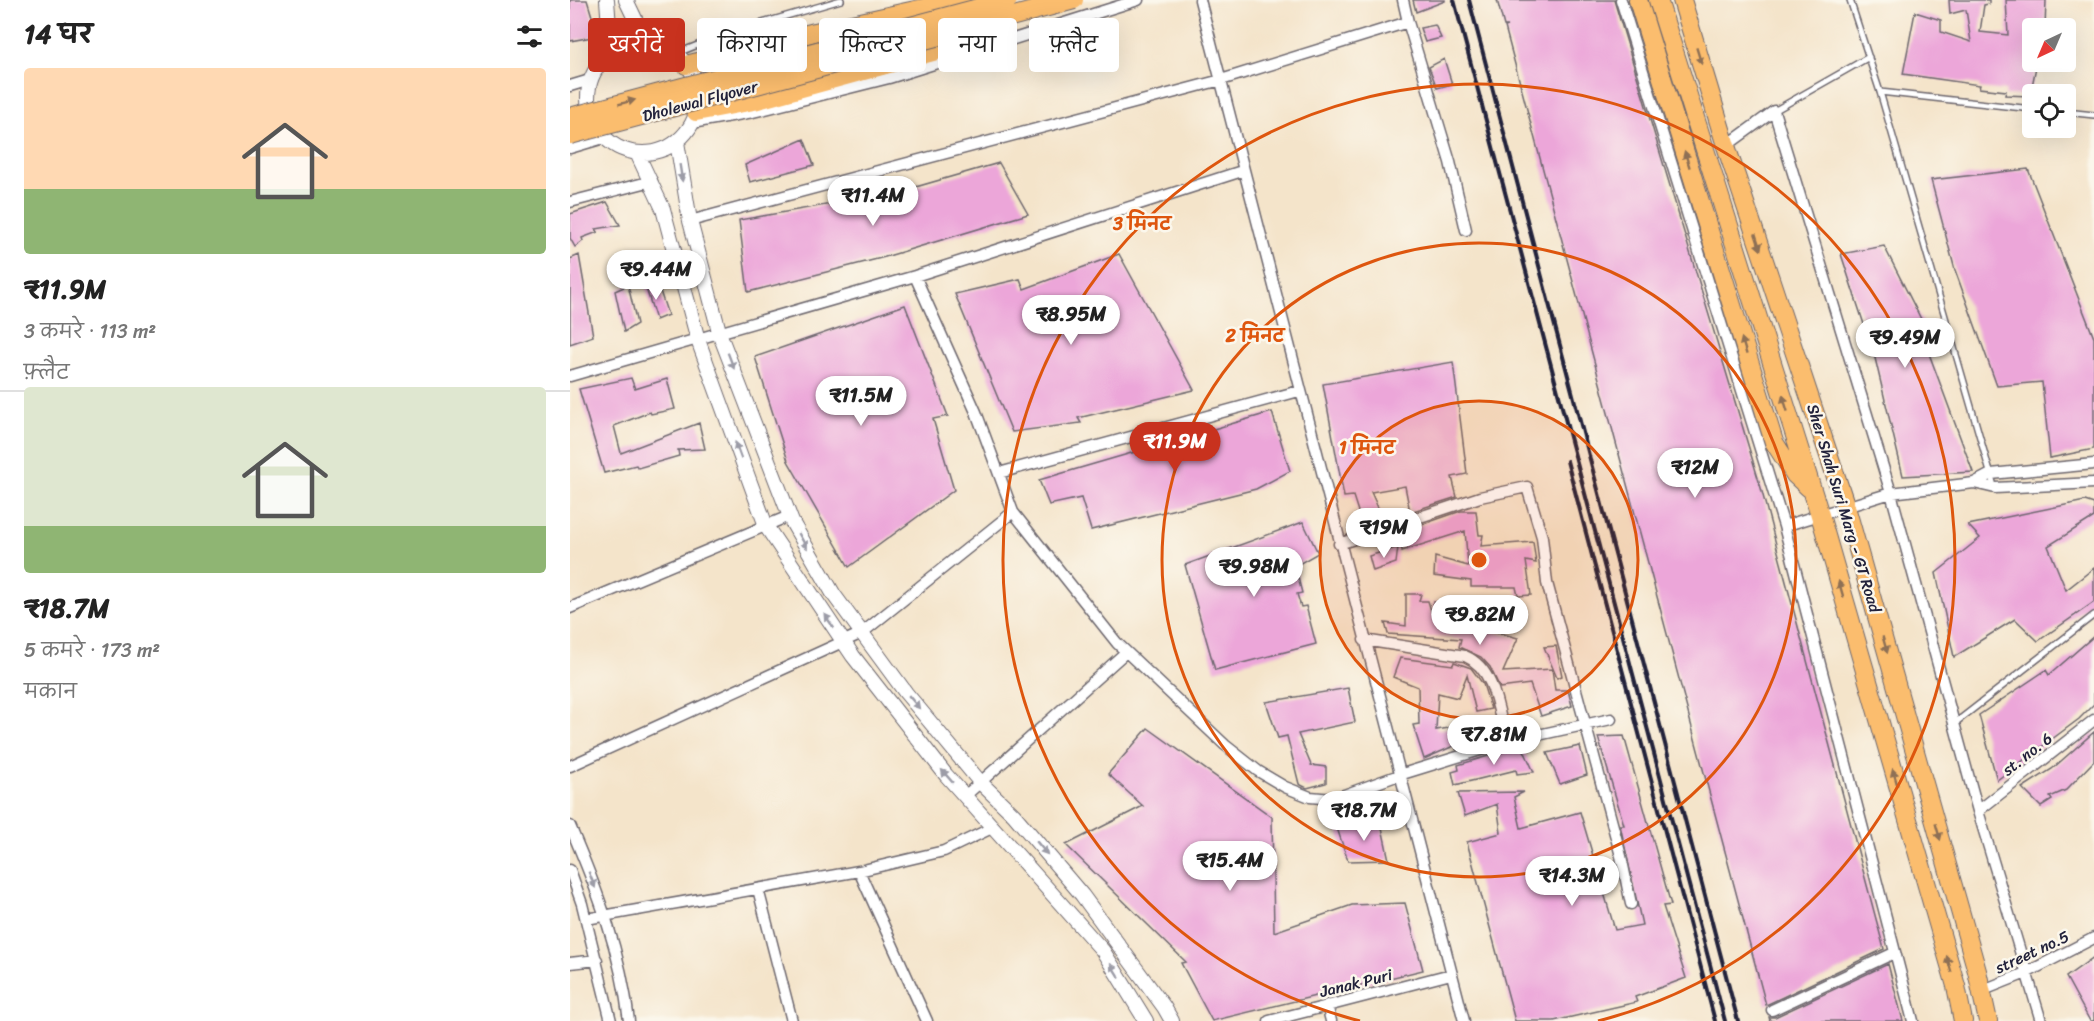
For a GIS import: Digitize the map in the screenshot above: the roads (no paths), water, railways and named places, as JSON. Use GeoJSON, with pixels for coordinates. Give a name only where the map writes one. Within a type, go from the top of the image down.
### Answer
{"type":"FeatureCollection","features":[{"type":"Feature","properties":{"kind":"main road"},"geometry":{"type":"LineString","coordinates":[[685,58],[744,48],[961,0]]}},
{"type":"Feature","properties":{"kind":"main road","name":"Dholewal Flyover"},"geometry":{"type":"LineString","coordinates":[[570,117],[1001,5],[1074,0]]}},
{"type":"Feature","properties":{"kind":"main road"},"geometry":{"type":"LineString","coordinates":[[1638,0],[1774,442],[1795,475],[1812,491]]}},
{"type":"Feature","properties":{"kind":"main road","name":"Sher Shah Suri Marg - GT Road"},"geometry":{"type":"LineString","coordinates":[[1658,0],[1820,515],[1956,986],[1963,1021]]}},
{"type":"Feature","properties":{"kind":"main road","name":"Sher Shah Suri Marg - GT Road"},"geometry":{"type":"LineString","coordinates":[[1682,0],[1726,146],[1846,507],[1988,1021]]}},
{"type":"Feature","properties":{"kind":"main road"},"geometry":{"type":"LineString","coordinates":[[694,117],[991,36],[1001,5]]}},
{"type":"Feature","properties":{"kind":"main road","name":"Dholewal Flyover"},"geometry":{"type":"LineString","coordinates":[[570,135],[1001,5]]}},
{"type":"Feature","properties":{"kind":"street"},"geometry":{"type":"LineString","coordinates":[[607,0],[608,18]]}},
{"type":"Feature","properties":{"kind":"street"},"geometry":{"type":"LineString","coordinates":[[626,0],[635,18]]}},
{"type":"Feature","properties":{"kind":"street"},"geometry":{"type":"LineString","coordinates":[[1076,18],[1138,0]]}},
{"type":"Feature","properties":{"kind":"street"},"geometry":{"type":"LineString","coordinates":[[1200,0],[1242,171],[1464,1021]]}},
{"type":"Feature","properties":{"kind":"street"},"geometry":{"type":"LineString","coordinates":[[1403,0],[1450,162],[1466,230]]}},
{"type":"Feature","properties":{"kind":"street"},"geometry":{"type":"LineString","coordinates":[[1622,0],[1784,526],[1913,1021]]}},
{"type":"Feature","properties":{"kind":"street"},"geometry":{"type":"LineString","coordinates":[[690,221],[1221,80],[1408,22]]}},
{"type":"Feature","properties":{"kind":"street"},"geometry":{"type":"LineString","coordinates":[[694,117],[753,112],[889,78],[1029,33]]}},
{"type":"Feature","properties":{"kind":"street"},"geometry":{"type":"LineString","coordinates":[[595,72],[590,80],[589,111],[604,138],[637,153],[651,153],[677,142],[694,117],[696,87],[685,68]]}},
{"type":"Feature","properties":{"kind":"street"},"geometry":{"type":"LineString","coordinates":[[570,86],[590,80]]}},
{"type":"Feature","properties":{"kind":"street"},"geometry":{"type":"LineString","coordinates":[[1726,146],[1774,111],[1891,493],[1953,724],[2040,1021]]}},
{"type":"Feature","properties":{"kind":"street"},"geometry":{"type":"LineString","coordinates":[[570,148],[604,138]]}},
{"type":"Feature","properties":{"kind":"street"},"geometry":{"type":"LineString","coordinates":[[677,142],[690,221],[720,334],[789,516],[834,595],[906,693],[980,782],[1014,815],[1082,895],[1172,1021]]}},
{"type":"Feature","properties":{"kind":"street"},"geometry":{"type":"LineString","coordinates":[[637,153],[663,209],[698,340],[766,526],[844,642],[946,776],[1103,951],[1146,1021]]}},
{"type":"Feature","properties":{"kind":"street"},"geometry":{"type":"LineString","coordinates":[[570,376],[915,276],[1242,171]]}},
{"type":"Feature","properties":{"kind":"street"},"geometry":{"type":"LineString","coordinates":[[570,202],[652,182]]}},
{"type":"Feature","properties":{"kind":"street"},"geometry":{"type":"LineString","coordinates":[[915,276],[976,412],[1013,512],[1126,652],[1225,745],[1258,771],[1285,787],[1310,797],[1332,799],[1399,775],[1506,742],[1611,719]]}},
{"type":"Feature","properties":{"kind":"street"},"geometry":{"type":"LineString","coordinates":[[999,473],[1299,391]]}},
{"type":"Feature","properties":{"kind":"street"},"geometry":{"type":"LineString","coordinates":[[1974,483],[1991,474],[2094,464]]}},
{"type":"Feature","properties":{"kind":"street"},"geometry":{"type":"LineString","coordinates":[[1784,526],[1891,493],[1974,483],[1995,488],[2094,483]]}},
{"type":"Feature","properties":{"kind":"street"},"geometry":{"type":"LineString","coordinates":[[1339,544],[1480,497],[1527,488],[1542,537],[1547,583],[1621,856],[1631,904]]}},
{"type":"Feature","properties":{"kind":"street"},"geometry":{"type":"LineString","coordinates":[[570,766],[862,633],[1013,512]]}},
{"type":"Feature","properties":{"kind":"street"},"geometry":{"type":"LineString","coordinates":[[570,608],[789,516]]}},
{"type":"Feature","properties":{"kind":"street"},"geometry":{"type":"LineString","coordinates":[[1364,640],[1465,656],[1480,664],[1488,676],[1506,742]]}},
{"type":"Feature","properties":{"kind":"street"},"geometry":{"type":"LineString","coordinates":[[965,796],[1126,652]]}},
{"type":"Feature","properties":{"kind":"street","name":"st. no. 6"},"geometry":{"type":"LineString","coordinates":[[1978,811],[2094,720]]}},
{"type":"Feature","properties":{"kind":"street"},"geometry":{"type":"LineString","coordinates":[[570,826],[607,916],[625,984],[629,1021]]}},
{"type":"Feature","properties":{"kind":"street"},"geometry":{"type":"LineString","coordinates":[[586,920],[859,871],[944,850],[994,827]]}},
{"type":"Feature","properties":{"kind":"street"},"geometry":{"type":"LineString","coordinates":[[570,870],[582,904],[611,1021]]}},
{"type":"Feature","properties":{"kind":"street"},"geometry":{"type":"LineString","coordinates":[[859,871],[927,1021]]}},
{"type":"Feature","properties":{"kind":"street"},"geometry":{"type":"LineString","coordinates":[[758,889],[792,1021]]}},
{"type":"Feature","properties":{"kind":"street"},"geometry":{"type":"LineString","coordinates":[[570,906],[582,904]]}},
{"type":"Feature","properties":{"kind":"street","name":"street no.5"},"geometry":{"type":"LineString","coordinates":[[1981,990],[2026,973],[2094,938]]}},
{"type":"Feature","properties":{"kind":"street"},"geometry":{"type":"LineString","coordinates":[[1772,1010],[1894,953]]}},
{"type":"Feature","properties":{"kind":"street"},"geometry":{"type":"LineString","coordinates":[[570,963],[597,960]]}},
{"type":"Feature","properties":{"kind":"street","name":"Janak Puri"},"geometry":{"type":"LineString","coordinates":[[1269,1021],[1451,974]]}},
{"type":"Feature","properties":{"kind":"street"},"geometry":{"type":"LineString","coordinates":[[1327,1005],[1331,1021]]}},
{"type":"Feature","properties":{"kind":"lane"},"geometry":{"type":"LineString","coordinates":[[685,56],[728,33],[841,0]]}},
{"type":"Feature","properties":{"kind":"lane"},"geometry":{"type":"LineString","coordinates":[[1061,0],[1065,18]]}},
{"type":"Feature","properties":{"kind":"lane"},"geometry":{"type":"LineString","coordinates":[[1850,0],[1880,92],[1995,488]]}},
{"type":"Feature","properties":{"kind":"lane"},"geometry":{"type":"LineString","coordinates":[[1774,111],[1869,57]]}},
{"type":"Feature","properties":{"kind":"lane"},"geometry":{"type":"LineString","coordinates":[[1880,92],[2022,108]]}},
{"type":"Feature","properties":{"kind":"lane"},"geometry":{"type":"LineString","coordinates":[[2076,113],[2094,115]]}},
{"type":"Feature","properties":{"kind":"lane"},"geometry":{"type":"LineString","coordinates":[[1953,724],[2094,615]]}},
{"type":"Feature","properties":{"kind":"railway"},"geometry":{"type":"LineString","coordinates":[[1454,0],[1725,1021]]}},
{"type":"Feature","properties":{"kind":"railway"},"geometry":{"type":"LineString","coordinates":[[1469,0],[1738,1021]]}},
{"type":"Feature","properties":{"kind":"railway"},"geometry":{"type":"LineString","coordinates":[[1567,461],[1715,1021]]}}]}
